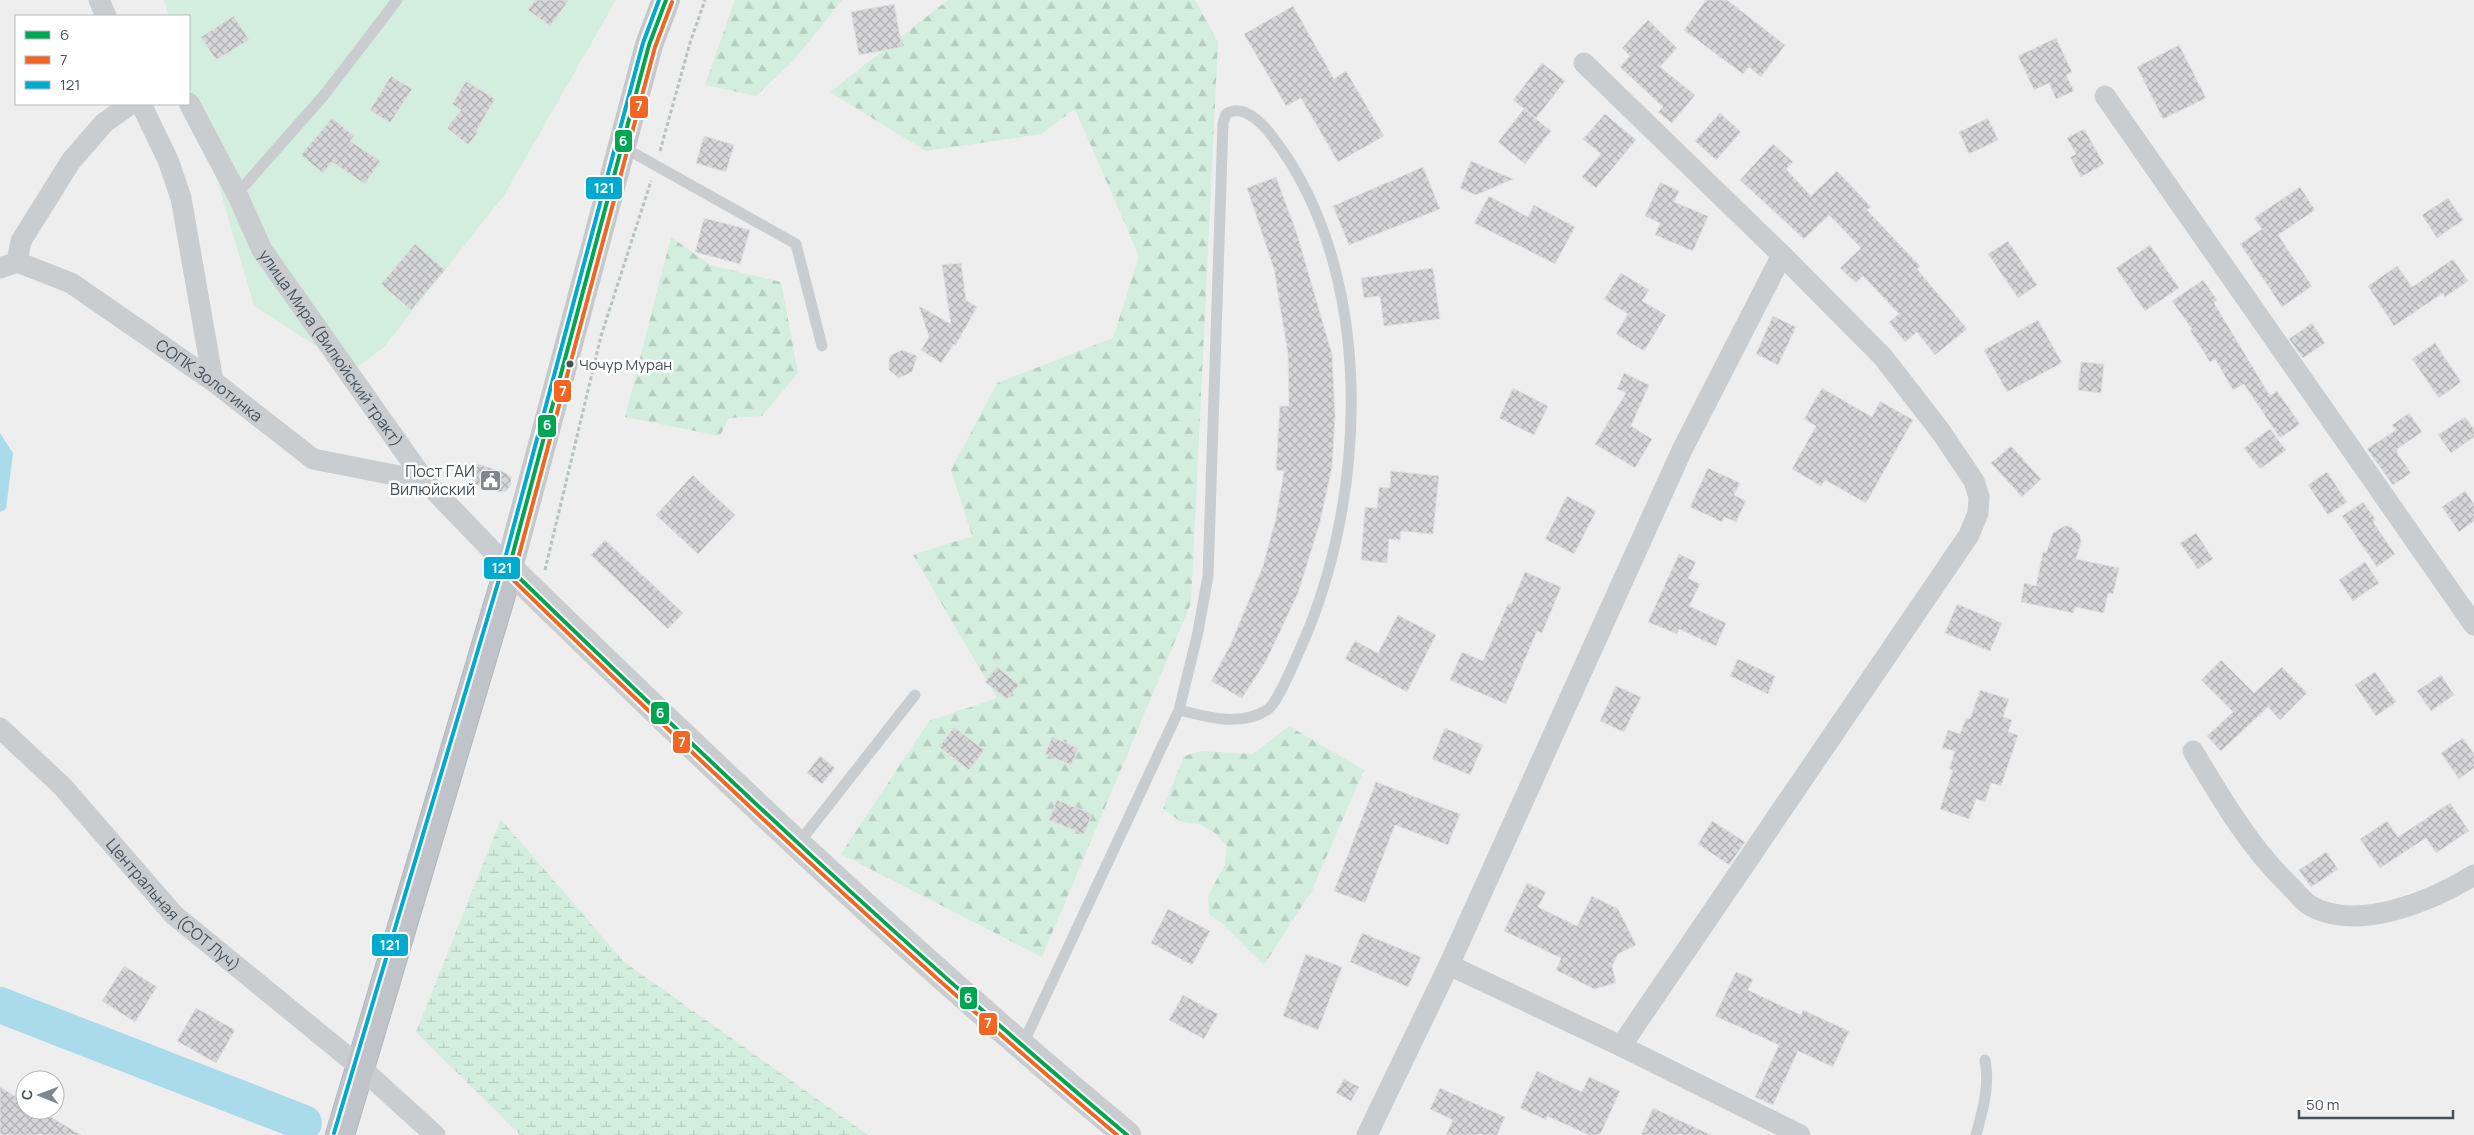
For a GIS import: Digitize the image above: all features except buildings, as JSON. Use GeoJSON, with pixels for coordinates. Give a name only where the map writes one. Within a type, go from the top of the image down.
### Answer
{"type":"FeatureCollection","features":[{"type":"Feature","properties":{"kind":"highway"},"geometry":{"type":"LineString","coordinates":[[340,1135],[509,568]]}},
{"type":"Feature","properties":{"kind":"main road"},"geometry":{"type":"LineString","coordinates":[[666,0],[649,45],[621,146],[509,568],[798,844],[1022,1048],[1127,1135]]}},
{"type":"Feature","properties":{"kind":"street"},"geometry":{"type":"LineString","coordinates":[[99,0],[106,15]]}},
{"type":"Feature","properties":{"kind":"street"},"geometry":{"type":"LineString","coordinates":[[1584,62],[1782,255],[1883,357],[1941,432],[1974,481],[1979,497],[1978,513],[1969,535],[1621,1046]]}},
{"type":"Feature","properties":{"kind":"street"},"geometry":{"type":"LineString","coordinates":[[2105,96],[2474,625]]}},
{"type":"Feature","properties":{"kind":"street"},"geometry":{"type":"LineString","coordinates":[[9,265],[21,241],[72,161],[104,123],[131,105]]}},
{"type":"Feature","properties":{"kind":"street"},"geometry":{"type":"LineString","coordinates":[[141,105],[168,160],[181,198],[213,381]]}},
{"type":"Feature","properties":{"kind":"street","name":"улица Мира (Вилюйский тракт)"},"geometry":{"type":"LineString","coordinates":[[190,105],[238,194],[262,250],[425,481],[509,568]]}},
{"type":"Feature","properties":{"kind":"street"},"geometry":{"type":"LineString","coordinates":[[1367,1135],[1449,965],[1682,450],[1782,255]]}},
{"type":"Feature","properties":{"kind":"street","name":"СОПК Золотинка"},"geometry":{"type":"LineString","coordinates":[[9,265],[71,283],[213,381],[313,459],[425,481]]}},
{"type":"Feature","properties":{"kind":"street","name":"Центральная (СОТ Луч)"},"geometry":{"type":"LineString","coordinates":[[0,728],[62,786],[174,914],[360,1066],[434,1135]]}},
{"type":"Feature","properties":{"kind":"street"},"geometry":{"type":"LineString","coordinates":[[2193,751],[2228,809],[2273,870],[2309,904],[2334,913],[2363,916],[2402,908],[2441,893],[2474,875]]}},
{"type":"Feature","properties":{"kind":"street"},"geometry":{"type":"LineString","coordinates":[[1449,965],[1621,1046],[1800,1135]]}},
{"type":"Feature","properties":{"kind":"lane"},"geometry":{"type":"LineString","coordinates":[[238,194],[325,94],[397,0]]}},
{"type":"Feature","properties":{"kind":"lane"},"geometry":{"type":"LineString","coordinates":[[1022,1048],[1179,710],[1198,632],[1208,576],[1223,123],[1226,114],[1232,110],[1240,111],[1260,121],[1290,160],[1312,202],[1329,250],[1343,307],[1350,376],[1352,441],[1342,520],[1326,586],[1287,680],[1269,710],[1243,720],[1216,719],[1179,710]]}},
{"type":"Feature","properties":{"kind":"lane"},"geometry":{"type":"LineString","coordinates":[[621,146],[796,244],[822,346]]}},
{"type":"Feature","properties":{"kind":"lane"},"geometry":{"type":"LineString","coordinates":[[798,844],[915,695]]}},
{"type":"Feature","properties":{"kind":"lane"},"geometry":{"type":"LineString","coordinates":[[1976,1135],[1986,1095],[1988,1077],[1985,1060]]}},
{"type":"Feature","properties":{"kind":"path"},"geometry":{"type":"LineString","coordinates":[[539,597],[601,336],[656,166],[690,43],[705,0]]}},
{"type":"Feature","properties":{"kind":"green space"},"geometry":{"type":"Polygon","coordinates":[[[164,0],[616,0],[505,194],[383,348],[353,370],[254,306],[190,87],[190,15],[169,15],[164,0]]]}},
{"type":"Feature","properties":{"kind":"green space"},"geometry":{"type":"Polygon","coordinates":[[[735,0],[842,0],[795,59],[756,96],[705,85],[735,0]]]}},
{"type":"Feature","properties":{"kind":"green space"},"geometry":{"type":"Polygon","coordinates":[[[948,0],[1195,0],[1218,42],[1191,603],[1042,957],[841,854],[929,721],[997,698],[913,555],[972,536],[951,470],[997,383],[1113,338],[1139,256],[1075,109],[1041,134],[926,151],[830,92],[948,0]]]}},
{"type":"Feature","properties":{"kind":"green space"},"geometry":{"type":"Polygon","coordinates":[[[671,237],[710,265],[781,282],[798,373],[762,416],[729,418],[720,436],[625,417],[671,237]]]}},
{"type":"Feature","properties":{"kind":"green space"},"geometry":{"type":"Polygon","coordinates":[[[1289,726],[1364,770],[1312,890],[1264,965],[1223,924],[1209,914],[1208,896],[1225,864],[1227,846],[1215,833],[1199,824],[1181,822],[1163,809],[1184,756],[1201,751],[1253,754],[1289,726]]]}},
{"type":"Feature","properties":{"kind":"green space"},"geometry":{"type":"Polygon","coordinates":[[[501,819],[624,962],[868,1135],[520,1135],[416,1032],[501,819]]]}},
{"type":"Feature","properties":{"kind":"water"},"geometry":{"type":"Polygon","coordinates":[[[0,433],[13,453],[6,509],[0,512],[0,433]]]}},
{"type":"Feature","properties":{"kind":"waterway"},"geometry":{"type":"LineString","coordinates":[[0,1005],[304,1123]]}},
{"type":"Feature","properties":{"kind":"transit line","name":"121"},"geometry":{"type":"LineString","coordinates":[[334,1133],[503,566],[643,43],[659,0]]}},
{"type":"Feature","properties":{"kind":"transit line","name":"6"},"geometry":{"type":"LineString","coordinates":[[509,568],[649,45],[666,0]]}},
{"type":"Feature","properties":{"kind":"transit line","name":"7"},"geometry":{"type":"LineString","coordinates":[[515,570],[655,47],[672,2]]}},
{"type":"Feature","properties":{"kind":"transit line","name":"6"},"geometry":{"type":"LineString","coordinates":[[509,568],[736,786],[890,928],[1127,1135]]}},
{"type":"Feature","properties":{"kind":"transit line","name":"7"},"geometry":{"type":"LineString","coordinates":[[505,572],[806,859],[960,999],[1117,1135]]}},
{"type":"Feature","properties":{"kind":"place","name":"Чочур Муран"},"geometry":{"type":"Point","coordinates":[570,364]}},
{"type":"Feature","properties":{"kind":"place","name":"Пост ГАИ Вилюйский"},"geometry":{"type":"Point","coordinates":[491,480]}}]}
